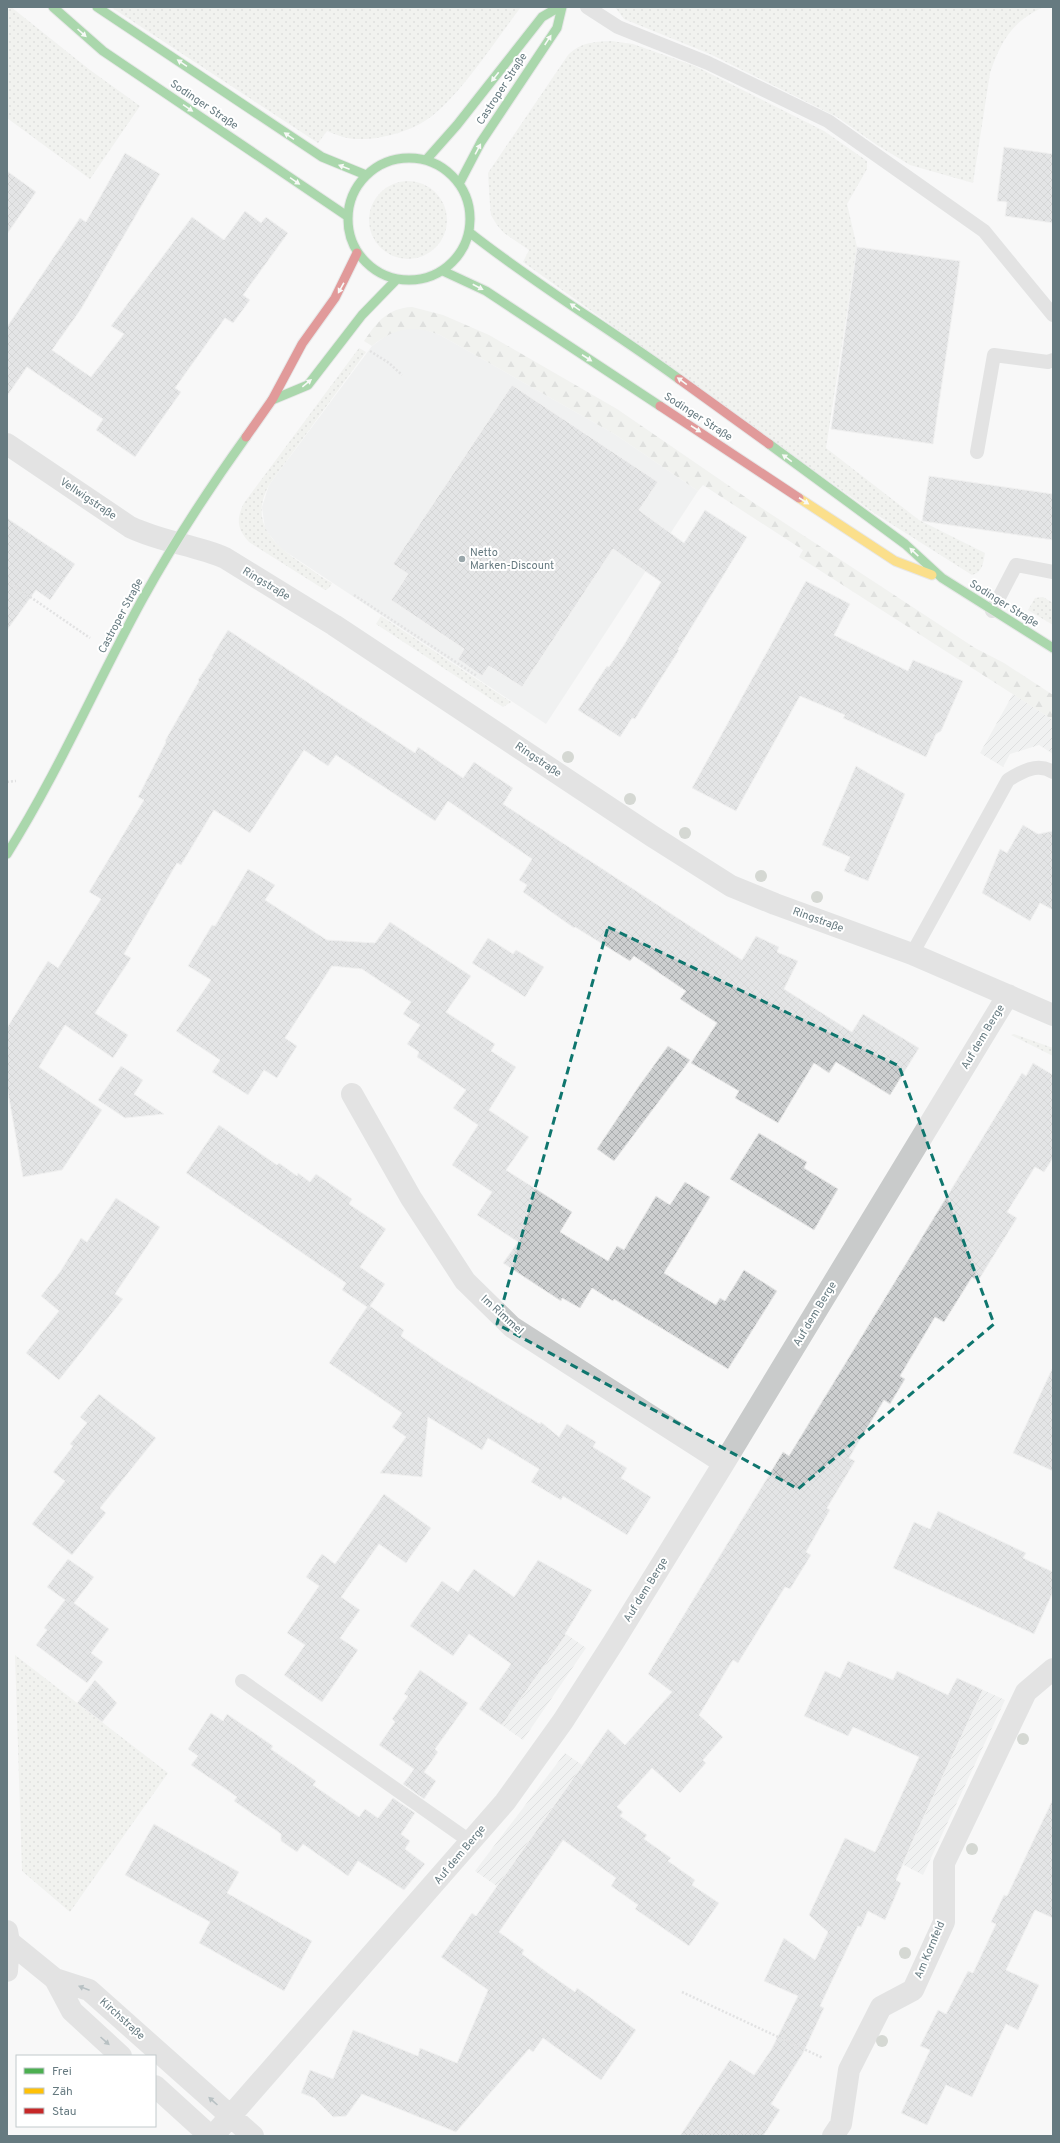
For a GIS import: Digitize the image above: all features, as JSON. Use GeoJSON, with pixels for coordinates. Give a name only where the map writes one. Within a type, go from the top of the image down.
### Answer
{"type":"FeatureCollection","features":[{"type":"Feature","properties":{"kind":"main road","name":"Sodinger Straße"},"geometry":{"type":"LineString","coordinates":[[53,7],[103,51],[347,216]]}},
{"type":"Feature","properties":{"kind":"main road","name":"Sodinger Straße"},"geometry":{"type":"LineString","coordinates":[[97,7],[322,157],[342,167],[366,175]]}},
{"type":"Feature","properties":{"kind":"main road","name":"Castroper Straße"},"geometry":{"type":"LineString","coordinates":[[426,160],[457,125],[542,18],[559,7]]}},
{"type":"Feature","properties":{"kind":"main road","name":"Castroper Straße"},"geometry":{"type":"LineString","coordinates":[[459,184],[482,142],[557,28],[562,7]]}},
{"type":"Feature","properties":{"kind":"main road"},"geometry":{"type":"LineString","coordinates":[[410,158],[426,160],[444,169],[459,184],[466,199],[470,215],[469,232],[460,254],[443,271],[421,280],[396,280],[381,274],[368,266],[357,253],[349,236],[347,216],[350,202],[356,187],[366,175],[379,166],[394,160],[410,158]]}},
{"type":"Feature","properties":{"kind":"main road","name":"Sodinger Straße"},"geometry":{"type":"LineString","coordinates":[[469,232],[507,262],[635,347],[892,534],[942,578],[992,611],[1053,648]]}},
{"type":"Feature","properties":{"kind":"main road","name":"Castroper Straße"},"geometry":{"type":"LineString","coordinates":[[7,854],[34,811],[142,600],[208,490],[272,400],[302,344],[335,298],[357,253]]}},
{"type":"Feature","properties":{"kind":"main road","name":"Sodinger Straße"},"geometry":{"type":"LineString","coordinates":[[443,271],[486,292],[895,561],[942,578]]}},
{"type":"Feature","properties":{"kind":"main road"},"geometry":{"type":"LineString","coordinates":[[272,400],[308,385],[362,315],[396,280]]}},
{"type":"Feature","properties":{"kind":"street","name":"Vellwigstraße"},"geometry":{"type":"LineString","coordinates":[[7,444],[115,518],[145,534],[176,543]]}},
{"type":"Feature","properties":{"kind":"street","name":"Ringstraße"},"geometry":{"type":"LineString","coordinates":[[176,543],[206,550],[225,558],[334,625],[645,831],[732,886],[776,904],[912,954],[1053,1015]]}},
{"type":"Feature","properties":{"kind":"street","name":"Auf dem Berge"},"geometry":{"type":"LineString","coordinates":[[214,2136],[505,1802],[563,1721],[613,1644],[724,1463],[1008,995]]}},
{"type":"Feature","properties":{"kind":"street","name":"Im Rimmel"},"geometry":{"type":"LineString","coordinates":[[352,1094],[411,1198],[465,1281],[512,1327],[724,1463]]}},
{"type":"Feature","properties":{"kind":"street","name":"Am Kornfeld"},"geometry":{"type":"LineString","coordinates":[[833,2136],[841,2124],[849,2070],[881,2007],[913,1990],[944,1922],[944,1863],[1026,1692],[1053,1669]]}},
{"type":"Feature","properties":{"kind":"street","name":"Kirchstraße"},"geometry":{"type":"LineString","coordinates":[[8,1937],[55,1979],[72,2011],[120,2055]]}},
{"type":"Feature","properties":{"kind":"street"},"geometry":{"type":"LineString","coordinates":[[7,1971],[8,1937]]}},
{"type":"Feature","properties":{"kind":"street","name":"Kirchstraße"},"geometry":{"type":"LineString","coordinates":[[55,1979],[89,1990],[253,2136]]}},
{"type":"Feature","properties":{"kind":"street"},"geometry":{"type":"LineString","coordinates":[[156,2087],[210,2136]]}},
{"type":"Feature","properties":{"kind":"lane"},"geometry":{"type":"LineString","coordinates":[[587,7],[618,27],[708,63],[828,121],[984,231],[1053,315]]}},
{"type":"Feature","properties":{"kind":"lane"},"geometry":{"type":"LineString","coordinates":[[977,452],[994,355],[1048,362],[1053,360]]}},
{"type":"Feature","properties":{"kind":"lane"},"geometry":{"type":"LineString","coordinates":[[992,611],[1016,565],[1053,572]]}},
{"type":"Feature","properties":{"kind":"lane"},"geometry":{"type":"LineString","coordinates":[[912,954],[1008,780],[1026,769],[1048,769],[1053,772]]}},
{"type":"Feature","properties":{"kind":"lane"},"geometry":{"type":"LineString","coordinates":[[242,1681],[471,1842]]}},
{"type":"Feature","properties":{"kind":"path"},"geometry":{"type":"LineString","coordinates":[[372,352],[389,363],[402,375]]}},
{"type":"Feature","properties":{"kind":"path"},"geometry":{"type":"LineString","coordinates":[[7,581],[114,654]]}},
{"type":"Feature","properties":{"kind":"path"},"geometry":{"type":"LineString","coordinates":[[354,595],[477,676]]}},
{"type":"Feature","properties":{"kind":"path"},"geometry":{"type":"LineString","coordinates":[[7,782],[18,781]]}},
{"type":"Feature","properties":{"kind":"path"},"geometry":{"type":"LineString","coordinates":[[682,1992],[849,2070]]}},
{"type":"Feature","properties":{"kind":"highlighted area"},"geometry":{"type":"Polygon","coordinates":[[[608,927],[899,1066],[994,1324],[798,1489],[497,1324],[608,927]]]}},
{"type":"Feature","properties":{"kind":"shaded area"},"geometry":{"type":"Polygon","coordinates":[[[410,328],[420,328],[440,335],[616,435],[698,491],[546,724],[280,548],[265,529],[262,507],[269,485],[372,346],[391,332],[410,328]]]}},
{"type":"Feature","properties":{"kind":"shaded area"},"geometry":{"type":"Polygon","coordinates":[[[1013,694],[1053,720],[1053,754],[1039,745],[1010,754],[1003,767],[980,753],[1013,694]]]}},
{"type":"Feature","properties":{"kind":"shaded area"},"geometry":{"type":"Polygon","coordinates":[[[543,1618],[586,1648],[523,1740],[479,1709],[543,1618]]]}},
{"type":"Feature","properties":{"kind":"shaded area"},"geometry":{"type":"Polygon","coordinates":[[[957,1678],[1005,1700],[923,1875],[902,1864],[919,1759],[957,1678]]]}},
{"type":"Feature","properties":{"kind":"shaded area"},"geometry":{"type":"Polygon","coordinates":[[[565,1753],[605,1781],[520,1902],[475,1871],[565,1753]]]}},
{"type":"Feature","properties":{"kind":"green space"},"geometry":{"type":"Polygon","coordinates":[[[7,7],[11,7],[90,70],[140,106],[90,179],[7,118],[7,7]]]}},
{"type":"Feature","properties":{"kind":"green space"},"geometry":{"type":"Polygon","coordinates":[[[111,7],[521,7],[468,79],[432,116],[416,126],[396,134],[376,138],[349,138],[327,131],[318,143],[111,7]]]}},
{"type":"Feature","properties":{"kind":"green space"},"geometry":{"type":"Polygon","coordinates":[[[615,7],[1044,7],[1024,19],[1009,33],[994,62],[990,73],[973,183],[910,165],[877,145],[837,117],[710,54],[624,19],[615,7]]]}},
{"type":"Feature","properties":{"kind":"green space"},"geometry":{"type":"Polygon","coordinates":[[[611,41],[633,44],[695,66],[824,131],[867,161],[867,169],[847,204],[857,247],[826,448],[919,520],[985,553],[982,567],[976,574],[972,575],[874,513],[523,262],[529,250],[504,233],[497,225],[491,215],[488,173],[568,55],[583,45],[593,42],[611,41]]]}},
{"type":"Feature","properties":{"kind":"green space"},"geometry":{"type":"Polygon","coordinates":[[[408,181],[423,184],[436,192],[444,205],[447,220],[444,235],[436,248],[423,256],[408,259],[393,256],[380,248],[372,235],[369,220],[372,205],[380,192],[393,184],[408,181]]]}},
{"type":"Feature","properties":{"kind":"green space"},"geometry":{"type":"Polygon","coordinates":[[[412,307],[443,315],[489,335],[617,409],[754,503],[975,648],[1004,663],[1053,695],[1053,720],[799,557],[803,550],[703,485],[698,491],[616,435],[440,335],[413,329],[388,335],[372,346],[364,341],[384,317],[396,310],[412,307]]]}},
{"type":"Feature","properties":{"kind":"green space"},"geometry":{"type":"Polygon","coordinates":[[[359,348],[366,352],[269,485],[263,500],[262,512],[264,524],[269,534],[277,544],[297,560],[332,583],[329,588],[325,590],[249,542],[242,533],[239,519],[244,503],[359,348]]]}},
{"type":"Feature","properties":{"kind":"green space"},"geometry":{"type":"Polygon","coordinates":[[[1043,597],[1053,603],[1053,625],[1028,610],[1035,598],[1043,597]]]}},
{"type":"Feature","properties":{"kind":"green space"},"geometry":{"type":"Polygon","coordinates":[[[381,616],[511,702],[503,707],[376,624],[381,616]]]}},
{"type":"Feature","properties":{"kind":"green space"},"geometry":{"type":"Polygon","coordinates":[[[1014,1034],[1053,1048],[1053,1056],[1011,1035],[1014,1034]]]}},
{"type":"Feature","properties":{"kind":"green space"},"geometry":{"type":"Polygon","coordinates":[[[15,1655],[168,1773],[70,1912],[22,1871],[15,1655]]]}},
{"type":"Feature","properties":{"kind":"building"},"geometry":{"type":"Polygon","coordinates":[[[1004,147],[1053,154],[1053,223],[1005,216],[1007,202],[997,201],[1004,147]]]}},
{"type":"Feature","properties":{"kind":"building"},"geometry":{"type":"Polygon","coordinates":[[[125,153],[160,174],[81,309],[52,350],[91,377],[124,334],[111,326],[192,217],[224,240],[245,211],[261,223],[266,217],[288,233],[243,295],[250,300],[233,323],[225,318],[175,388],[181,392],[135,457],[96,430],[103,419],[27,367],[7,396],[7,327],[80,218],[86,222],[125,153]]]}},
{"type":"Feature","properties":{"kind":"building"},"geometry":{"type":"Polygon","coordinates":[[[7,171],[36,192],[7,234],[7,171]]]}},
{"type":"Feature","properties":{"kind":"building"},"geometry":{"type":"Polygon","coordinates":[[[857,247],[960,261],[933,444],[831,429],[857,247]]]}},
{"type":"Feature","properties":{"kind":"building"},"geometry":{"type":"Polygon","coordinates":[[[512,385],[658,482],[639,510],[684,543],[705,510],[747,537],[678,649],[679,650],[635,719],[632,718],[620,737],[578,710],[607,666],[609,667],[624,645],[661,582],[613,549],[522,687],[489,666],[482,676],[458,659],[464,649],[391,600],[408,574],[393,564],[512,385]]]}},
{"type":"Feature","properties":{"kind":"building"},"geometry":{"type":"Polygon","coordinates":[[[929,476],[1053,494],[1053,540],[922,521],[929,476]]]}},
{"type":"Feature","properties":{"kind":"building"},"geometry":{"type":"Polygon","coordinates":[[[7,518],[75,564],[50,600],[36,590],[7,630],[7,518]]]}},
{"type":"Feature","properties":{"kind":"building"},"geometry":{"type":"Polygon","coordinates":[[[806,581],[850,604],[834,635],[908,671],[913,660],[963,681],[941,731],[936,734],[926,757],[843,718],[845,715],[800,696],[736,811],[692,788],[806,581]]]}},
{"type":"Feature","properties":{"kind":"building"},"geometry":{"type":"Polygon","coordinates":[[[228,630],[415,753],[418,747],[463,778],[474,762],[513,788],[503,804],[742,960],[756,936],[779,947],[777,952],[798,961],[784,989],[852,1032],[863,1014],[919,1048],[890,1095],[836,1062],[829,1073],[814,1063],[778,1123],[735,1098],[739,1091],[691,1063],[717,1023],[680,999],[686,991],[634,956],[630,961],[575,927],[574,928],[523,892],[527,885],[519,880],[532,859],[448,801],[435,821],[336,755],[328,766],[304,750],[250,833],[214,810],[181,865],[177,863],[124,954],[131,958],[95,1013],[128,1035],[113,1058],[65,1025],[39,1067],[102,1110],[62,1170],[23,1177],[7,1087],[7,1028],[48,961],[58,968],[101,899],[89,892],[144,800],[138,797],[166,742],[165,741],[199,681],[198,680],[228,630]]]}},
{"type":"Feature","properties":{"kind":"building"},"geometry":{"type":"Polygon","coordinates":[[[856,766],[905,794],[868,881],[844,871],[850,857],[822,845],[856,766]]]}},
{"type":"Feature","properties":{"kind":"building"},"geometry":{"type":"Polygon","coordinates":[[[1023,825],[1038,834],[1053,831],[1053,910],[1040,903],[1030,921],[982,893],[1000,849],[1007,853],[1023,825]]]}},
{"type":"Feature","properties":{"kind":"building"},"geometry":{"type":"Polygon","coordinates":[[[248,869],[275,885],[265,900],[327,940],[375,943],[390,922],[471,976],[446,1012],[495,1044],[491,1051],[516,1067],[489,1110],[529,1137],[506,1170],[572,1212],[560,1232],[608,1261],[617,1246],[624,1250],[656,1196],[670,1205],[685,1182],[710,1197],[664,1273],[716,1305],[720,1298],[725,1301],[744,1270],[777,1291],[728,1369],[614,1299],[613,1301],[592,1288],[580,1308],[562,1298],[561,1301],[503,1263],[518,1242],[477,1215],[492,1192],[452,1165],[478,1125],[453,1108],[466,1090],[417,1057],[419,1052],[407,1044],[420,1025],[403,1014],[411,1002],[362,969],[332,966],[285,1038],[297,1046],[277,1078],[264,1070],[248,1095],[212,1072],[220,1060],[176,1031],[211,980],[188,966],[212,925],[215,926],[248,869]]]}},
{"type":"Feature","properties":{"kind":"building"},"geometry":{"type":"Polygon","coordinates":[[[488,938],[513,954],[516,950],[544,967],[525,997],[472,963],[488,938]]]}},
{"type":"Feature","properties":{"kind":"building"},"geometry":{"type":"Polygon","coordinates":[[[668,1046],[690,1060],[614,1161],[597,1149],[668,1046]]]}},
{"type":"Feature","properties":{"kind":"building"},"geometry":{"type":"Polygon","coordinates":[[[1033,1063],[1053,1075],[1053,1158],[1044,1172],[1035,1167],[1007,1212],[1017,1218],[978,1281],[972,1277],[944,1322],[935,1317],[900,1376],[905,1379],[890,1404],[884,1400],[849,1458],[855,1461],[827,1508],[830,1510],[806,1552],[811,1555],[790,1589],[785,1587],[738,1663],[733,1660],[699,1715],[723,1737],[703,1760],[706,1763],[680,1793],[652,1768],[617,1807],[623,1812],[620,1816],[647,1835],[644,1839],[671,1858],[668,1861],[695,1880],[692,1885],[719,1903],[689,1946],[635,1909],[638,1905],[611,1886],[616,1878],[563,1840],[499,1932],[524,1950],[522,1954],[548,1973],[575,1992],[577,1988],[636,2030],[601,2080],[543,2038],[533,2052],[529,2049],[456,2132],[362,2094],[346,2116],[333,2117],[314,2098],[301,2093],[310,2070],[333,2079],[353,2030],[418,2056],[420,2048],[457,2063],[488,1990],[441,1957],[472,1913],[476,1916],[608,1729],[625,1745],[672,1692],[648,1674],[783,1452],[789,1456],[1022,1073],[1026,1076],[1033,1063]]]}},
{"type":"Feature","properties":{"kind":"building"},"geometry":{"type":"Polygon","coordinates":[[[121,1066],[143,1080],[134,1094],[164,1114],[125,1118],[98,1100],[121,1066]]]}},
{"type":"Feature","properties":{"kind":"building"},"geometry":{"type":"Polygon","coordinates":[[[219,1125],[277,1165],[279,1163],[297,1176],[298,1173],[310,1182],[316,1174],[352,1199],[349,1204],[386,1229],[360,1267],[385,1284],[370,1306],[404,1330],[401,1336],[446,1367],[540,1424],[541,1422],[559,1437],[567,1424],[596,1442],[593,1447],[627,1468],[621,1478],[651,1497],[627,1535],[563,1496],[561,1500],[531,1482],[539,1469],[488,1438],[482,1450],[428,1417],[422,1477],[380,1473],[406,1437],[392,1427],[402,1413],[329,1363],[367,1307],[342,1290],[346,1283],[186,1173],[219,1125]]]}},
{"type":"Feature","properties":{"kind":"building"},"geometry":{"type":"Polygon","coordinates":[[[759,1133],[807,1162],[804,1168],[838,1189],[814,1230],[730,1179],[759,1133]]]}},
{"type":"Feature","properties":{"kind":"building"},"geometry":{"type":"Polygon","coordinates":[[[116,1198],[160,1227],[115,1294],[123,1299],[59,1380],[26,1353],[59,1311],[41,1296],[60,1272],[81,1238],[87,1242],[116,1198]]]}},
{"type":"Feature","properties":{"kind":"building"},"geometry":{"type":"Polygon","coordinates":[[[1053,1367],[1053,1471],[1013,1453],[1053,1367]]]}},
{"type":"Feature","properties":{"kind":"building"},"geometry":{"type":"Polygon","coordinates":[[[99,1394],[156,1438],[100,1508],[106,1513],[72,1555],[32,1524],[65,1481],[53,1472],[73,1446],[70,1444],[87,1423],[80,1417],[99,1394]]]}},
{"type":"Feature","properties":{"kind":"building"},"geometry":{"type":"Polygon","coordinates":[[[384,1494],[431,1528],[406,1563],[379,1544],[341,1597],[360,1610],[340,1638],[358,1650],[322,1702],[284,1675],[305,1645],[287,1633],[319,1586],[306,1577],[322,1554],[335,1564],[384,1494]]]}},
{"type":"Feature","properties":{"kind":"building"},"geometry":{"type":"Polygon","coordinates":[[[938,1511],[1026,1553],[1023,1558],[1053,1572],[1053,1592],[1034,1634],[893,1568],[914,1522],[930,1529],[938,1511]]]}},
{"type":"Feature","properties":{"kind":"building"},"geometry":{"type":"Polygon","coordinates":[[[68,1559],[94,1577],[74,1603],[109,1629],[91,1653],[103,1662],[87,1683],[36,1645],[47,1630],[44,1628],[65,1600],[47,1587],[68,1559]]]}},
{"type":"Feature","properties":{"kind":"building"},"geometry":{"type":"Polygon","coordinates":[[[538,1560],[592,1590],[565,1634],[566,1635],[502,1725],[479,1709],[511,1664],[469,1634],[453,1656],[410,1626],[442,1581],[458,1592],[474,1569],[514,1597],[538,1560]]]}},
{"type":"Feature","properties":{"kind":"building"},"geometry":{"type":"Polygon","coordinates":[[[848,1661],[893,1680],[897,1671],[948,1695],[957,1678],[983,1690],[896,1880],[901,1883],[885,1920],[868,1911],[861,1927],[858,1926],[820,2006],[824,2008],[803,2053],[771,2104],[780,2110],[763,2136],[680,2136],[730,2060],[754,2075],[771,2050],[798,1996],[764,1981],[784,1938],[815,1960],[828,1932],[809,1915],[845,1838],[875,1852],[919,1757],[853,1727],[848,1736],[804,1716],[825,1671],[840,1678],[848,1661]]]}},
{"type":"Feature","properties":{"kind":"building"},"geometry":{"type":"Polygon","coordinates":[[[420,1670],[468,1703],[435,1749],[438,1752],[424,1772],[436,1781],[424,1799],[403,1784],[414,1769],[379,1745],[395,1722],[392,1719],[408,1696],[404,1694],[420,1670]]]}},
{"type":"Feature","properties":{"kind":"building"},"geometry":{"type":"Polygon","coordinates":[[[95,1680],[117,1703],[102,1722],[77,1703],[95,1680]]]}},
{"type":"Feature","properties":{"kind":"building"},"geometry":{"type":"Polygon","coordinates":[[[211,1713],[223,1721],[227,1714],[273,1746],[271,1749],[316,1781],[313,1785],[359,1817],[365,1809],[378,1818],[393,1798],[415,1813],[401,1834],[410,1841],[405,1849],[425,1864],[404,1890],[358,1861],[348,1876],[303,1844],[297,1852],[281,1841],[281,1834],[234,1801],[237,1797],[191,1765],[198,1756],[188,1749],[211,1713]]]}},
{"type":"Feature","properties":{"kind":"building"},"geometry":{"type":"Polygon","coordinates":[[[1053,1799],[1053,1918],[1035,1910],[1006,1970],[1039,1985],[1018,2030],[1006,2024],[972,2097],[946,2085],[927,2125],[901,2113],[930,2050],[920,2046],[938,2010],[946,2014],[968,1971],[973,1973],[996,1924],[991,1922],[1004,1895],[1007,1896],[1053,1799]]]}},
{"type":"Feature","properties":{"kind":"building"},"geometry":{"type":"Polygon","coordinates":[[[154,1824],[239,1872],[227,1893],[312,1941],[284,1991],[199,1943],[210,1922],[125,1875],[154,1824]]]}},
{"type":"Feature","properties":{"kind":"traffic: fast"},"geometry":{"type":"LineString","coordinates":[[53,7],[103,51],[347,216]]}},
{"type":"Feature","properties":{"kind":"traffic: fast"},"geometry":{"type":"LineString","coordinates":[[97,7],[322,157],[366,175]]}},
{"type":"Feature","properties":{"kind":"traffic: fast"},"geometry":{"type":"LineString","coordinates":[[426,160],[457,125],[542,17],[559,7]]}},
{"type":"Feature","properties":{"kind":"traffic: fast"},"geometry":{"type":"LineString","coordinates":[[459,184],[481,142],[557,28],[562,7]]}},
{"type":"Feature","properties":{"kind":"traffic: fast"},"geometry":{"type":"LineString","coordinates":[[409,158],[421,159],[432,163],[443,168],[452,176],[460,185],[465,196],[469,207],[470,219],[469,231],[465,242],[460,253],[452,262],[443,270],[432,275],[421,279],[409,280],[397,279],[386,275],[375,270],[366,262],[358,253],[353,242],[349,231],[348,219],[349,207],[353,196],[358,185],[366,176],[375,168],[386,163],[397,159],[409,158]]}},
{"type":"Feature","properties":{"kind":"traffic: fast"},"geometry":{"type":"LineString","coordinates":[[469,232],[547,289],[679,379]]}},
{"type":"Feature","properties":{"kind":"traffic: fast"},"geometry":{"type":"LineString","coordinates":[[443,271],[486,291],[660,406]]}},
{"type":"Feature","properties":{"kind":"traffic: fast"},"geometry":{"type":"LineString","coordinates":[[272,400],[308,385],[362,315],[396,280]]}},
{"type":"Feature","properties":{"kind":"traffic: fast"},"geometry":{"type":"LineString","coordinates":[[7,854],[43,792],[125,632],[166,558],[191,517],[246,437]]}},
{"type":"Feature","properties":{"kind":"traffic: fast"},"geometry":{"type":"LineString","coordinates":[[769,444],[905,544],[942,578],[1053,648]]}},
{"type":"Feature","properties":{"kind":"traffic: slow"},"geometry":{"type":"LineString","coordinates":[[799,498],[895,561],[932,575]]}},
{"type":"Feature","properties":{"kind":"traffic: jam"},"geometry":{"type":"LineString","coordinates":[[246,437],[272,400],[302,344],[335,298],[357,253]]}},
{"type":"Feature","properties":{"kind":"traffic: jam"},"geometry":{"type":"LineString","coordinates":[[679,379],[769,444]]}},
{"type":"Feature","properties":{"kind":"traffic: jam"},"geometry":{"type":"LineString","coordinates":[[660,406],[799,498]]}},
{"type":"Feature","properties":{"kind":"place","name":"Netto Marken-Discount"},"geometry":{"type":"Point","coordinates":[462,559]}}]}
